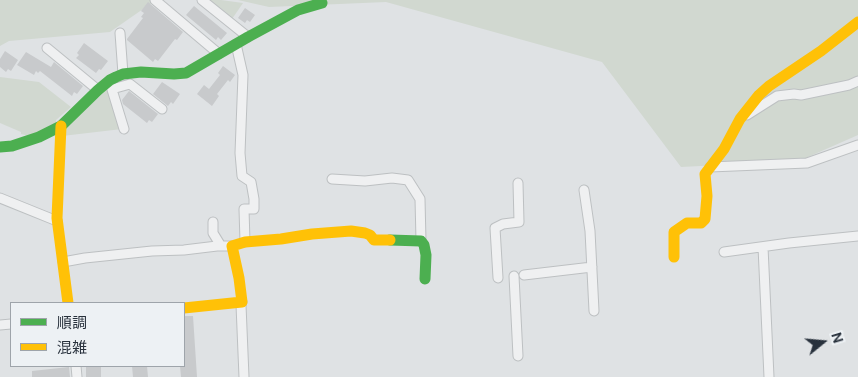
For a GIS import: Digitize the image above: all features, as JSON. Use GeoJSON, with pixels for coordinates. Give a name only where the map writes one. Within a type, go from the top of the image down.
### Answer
{"type":"FeatureCollection","features":[{"type":"Feature","properties":{"kind":"street"},"geometry":{"type":"LineString","coordinates":[[155,0],[219,54]]}},
{"type":"Feature","properties":{"kind":"street"},"geometry":{"type":"LineString","coordinates":[[202,0],[248,36]]}},
{"type":"Feature","properties":{"kind":"street"},"geometry":{"type":"LineString","coordinates":[[0,147],[12,146],[39,137],[61,126],[98,90],[111,84],[123,74],[141,72],[186,73],[248,36],[298,10],[322,3]]}},
{"type":"Feature","properties":{"kind":"street"},"geometry":{"type":"LineString","coordinates":[[674,257],[674,232],[687,223],[702,223],[705,219],[707,196],[705,174],[724,149],[740,119],[768,86],[821,51],[858,22]]}},
{"type":"Feature","properties":{"kind":"street"},"geometry":{"type":"LineString","coordinates":[[120,33],[123,74]]}},
{"type":"Feature","properties":{"kind":"street"},"geometry":{"type":"LineString","coordinates":[[236,44],[243,75],[240,153],[242,176],[250,182],[254,199],[254,209],[244,209],[245,242]]}},
{"type":"Feature","properties":{"kind":"street"},"geometry":{"type":"LineString","coordinates":[[47,48],[98,90]]}},
{"type":"Feature","properties":{"kind":"street"},"geometry":{"type":"LineString","coordinates":[[740,119],[777,96],[801,95],[858,82]]}},
{"type":"Feature","properties":{"kind":"street"},"geometry":{"type":"LineString","coordinates":[[111,84],[130,84],[162,109]]}},
{"type":"Feature","properties":{"kind":"street"},"geometry":{"type":"LineString","coordinates":[[111,84],[124,129]]}},
{"type":"Feature","properties":{"kind":"street"},"geometry":{"type":"LineString","coordinates":[[61,126],[57,221],[68,302]]}},
{"type":"Feature","properties":{"kind":"street"},"geometry":{"type":"LineString","coordinates":[[710,167],[807,163],[858,145]]}},
{"type":"Feature","properties":{"kind":"street"},"geometry":{"type":"LineString","coordinates":[[332,180],[365,181],[392,178],[408,180],[420,199],[421,241],[426,254],[425,279]]}},
{"type":"Feature","properties":{"kind":"street"},"geometry":{"type":"LineString","coordinates":[[498,278],[495,228],[503,224],[519,222],[518,183]]}},
{"type":"Feature","properties":{"kind":"street"},"geometry":{"type":"LineString","coordinates":[[584,190],[590,231],[594,311]]}},
{"type":"Feature","properties":{"kind":"street"},"geometry":{"type":"LineString","coordinates":[[0,198],[57,221]]}},
{"type":"Feature","properties":{"kind":"street"},"geometry":{"type":"LineString","coordinates":[[213,222],[213,233],[226,246],[239,278],[242,302],[244,377]]}},
{"type":"Feature","properties":{"kind":"street"},"geometry":{"type":"LineString","coordinates":[[63,262],[85,258],[226,246],[245,242],[351,231],[365,233],[374,240],[421,241]]}},
{"type":"Feature","properties":{"kind":"street"},"geometry":{"type":"LineString","coordinates":[[724,252],[858,236]]}},
{"type":"Feature","properties":{"kind":"street"},"geometry":{"type":"LineString","coordinates":[[763,247],[769,377]]}},
{"type":"Feature","properties":{"kind":"street"},"geometry":{"type":"LineString","coordinates":[[524,275],[592,267]]}},
{"type":"Feature","properties":{"kind":"street"},"geometry":{"type":"LineString","coordinates":[[514,276],[518,356]]}},
{"type":"Feature","properties":{"kind":"street"},"geometry":{"type":"LineString","coordinates":[[185,308],[242,302]]}},
{"type":"Feature","properties":{"kind":"street"},"geometry":{"type":"LineString","coordinates":[[507,332],[517,332]]}},
{"type":"Feature","properties":{"kind":"shaded area"},"geometry":{"type":"Polygon","coordinates":[[[0,0],[156,0],[110,32],[9,41],[0,46],[0,0]]]}},
{"type":"Feature","properties":{"kind":"shaded area"},"geometry":{"type":"Polygon","coordinates":[[[209,0],[221,0],[243,3],[232,19],[209,0]]]}},
{"type":"Feature","properties":{"kind":"shaded area"},"geometry":{"type":"Polygon","coordinates":[[[238,0],[858,0],[858,135],[799,161],[681,167],[602,62],[386,2],[269,7],[238,0]]]}},
{"type":"Feature","properties":{"kind":"shaded area"},"geometry":{"type":"Polygon","coordinates":[[[0,77],[39,82],[71,107],[56,120],[56,123],[29,136],[21,134],[21,132],[0,123],[0,77]]]}},
{"type":"Feature","properties":{"kind":"shaded area"},"geometry":{"type":"Polygon","coordinates":[[[109,88],[122,129],[62,136],[62,130],[109,88]]]}},
{"type":"Feature","properties":{"kind":"building"},"geometry":{"type":"Polygon","coordinates":[[[148,2],[183,32],[158,61],[155,59],[153,62],[127,40],[143,18],[141,17],[144,13],[141,11],[148,2]]]}},
{"type":"Feature","properties":{"kind":"building"},"geometry":{"type":"Polygon","coordinates":[[[194,6],[227,33],[221,40],[218,37],[216,40],[186,15],[194,6]]]}},
{"type":"Feature","properties":{"kind":"building"},"geometry":{"type":"Polygon","coordinates":[[[245,8],[255,15],[250,22],[247,20],[245,23],[238,18],[245,8]]]}},
{"type":"Feature","properties":{"kind":"building"},"geometry":{"type":"Polygon","coordinates":[[[84,43],[108,61],[96,73],[76,58],[84,43]]]}},
{"type":"Feature","properties":{"kind":"building"},"geometry":{"type":"Polygon","coordinates":[[[5,51],[18,60],[11,71],[8,69],[6,72],[0,67],[0,59],[5,51]]]}},
{"type":"Feature","properties":{"kind":"building"},"geometry":{"type":"Polygon","coordinates":[[[26,52],[51,67],[54,62],[83,86],[77,94],[74,92],[72,96],[40,71],[38,73],[36,71],[34,75],[17,65],[26,52]]]}},
{"type":"Feature","properties":{"kind":"building"},"geometry":{"type":"Polygon","coordinates":[[[223,66],[235,75],[230,82],[228,80],[217,94],[219,96],[212,106],[197,94],[204,85],[209,89],[220,75],[218,73],[223,66]]]}},
{"type":"Feature","properties":{"kind":"building"},"geometry":{"type":"Polygon","coordinates":[[[162,82],[180,94],[173,104],[171,102],[168,106],[153,94],[162,82]]]}},
{"type":"Feature","properties":{"kind":"building"},"geometry":{"type":"Polygon","coordinates":[[[129,91],[158,114],[152,122],[149,120],[147,123],[123,104],[122,100],[129,91]]]}},
{"type":"Feature","properties":{"kind":"building"},"geometry":{"type":"Polygon","coordinates":[[[185,316],[193,316],[197,377],[181,377],[180,367],[185,367],[185,316]]]}},
{"type":"Feature","properties":{"kind":"building"},"geometry":{"type":"Polygon","coordinates":[[[69,367],[70,377],[32,377],[32,371],[69,367]]]}},
{"type":"Feature","properties":{"kind":"building"},"geometry":{"type":"Polygon","coordinates":[[[86,367],[101,367],[101,377],[86,377],[86,367]]]}},
{"type":"Feature","properties":{"kind":"building"},"geometry":{"type":"Polygon","coordinates":[[[132,367],[147,367],[148,377],[133,377],[132,367]]]}},
{"type":"Feature","properties":{"kind":"traffic: fast"},"geometry":{"type":"LineString","coordinates":[[0,147],[12,146],[39,137],[61,126],[98,90],[116,77],[123,74],[141,72],[186,73],[298,10],[322,3]]}},
{"type":"Feature","properties":{"kind":"traffic: fast"},"geometry":{"type":"LineString","coordinates":[[390,240],[421,241],[426,255],[425,279]]}},
{"type":"Feature","properties":{"kind":"traffic: slow"},"geometry":{"type":"LineString","coordinates":[[674,257],[674,232],[687,223],[701,223],[705,219],[707,196],[705,174],[724,149],[740,119],[759,95],[769,86],[821,51],[858,22]]}},
{"type":"Feature","properties":{"kind":"traffic: slow"},"geometry":{"type":"LineString","coordinates":[[61,126],[57,218],[68,302]]}},
{"type":"Feature","properties":{"kind":"traffic: slow"},"geometry":{"type":"LineString","coordinates":[[185,308],[242,302],[232,246],[245,242],[351,231],[365,233],[374,240],[390,240]]}}]}
